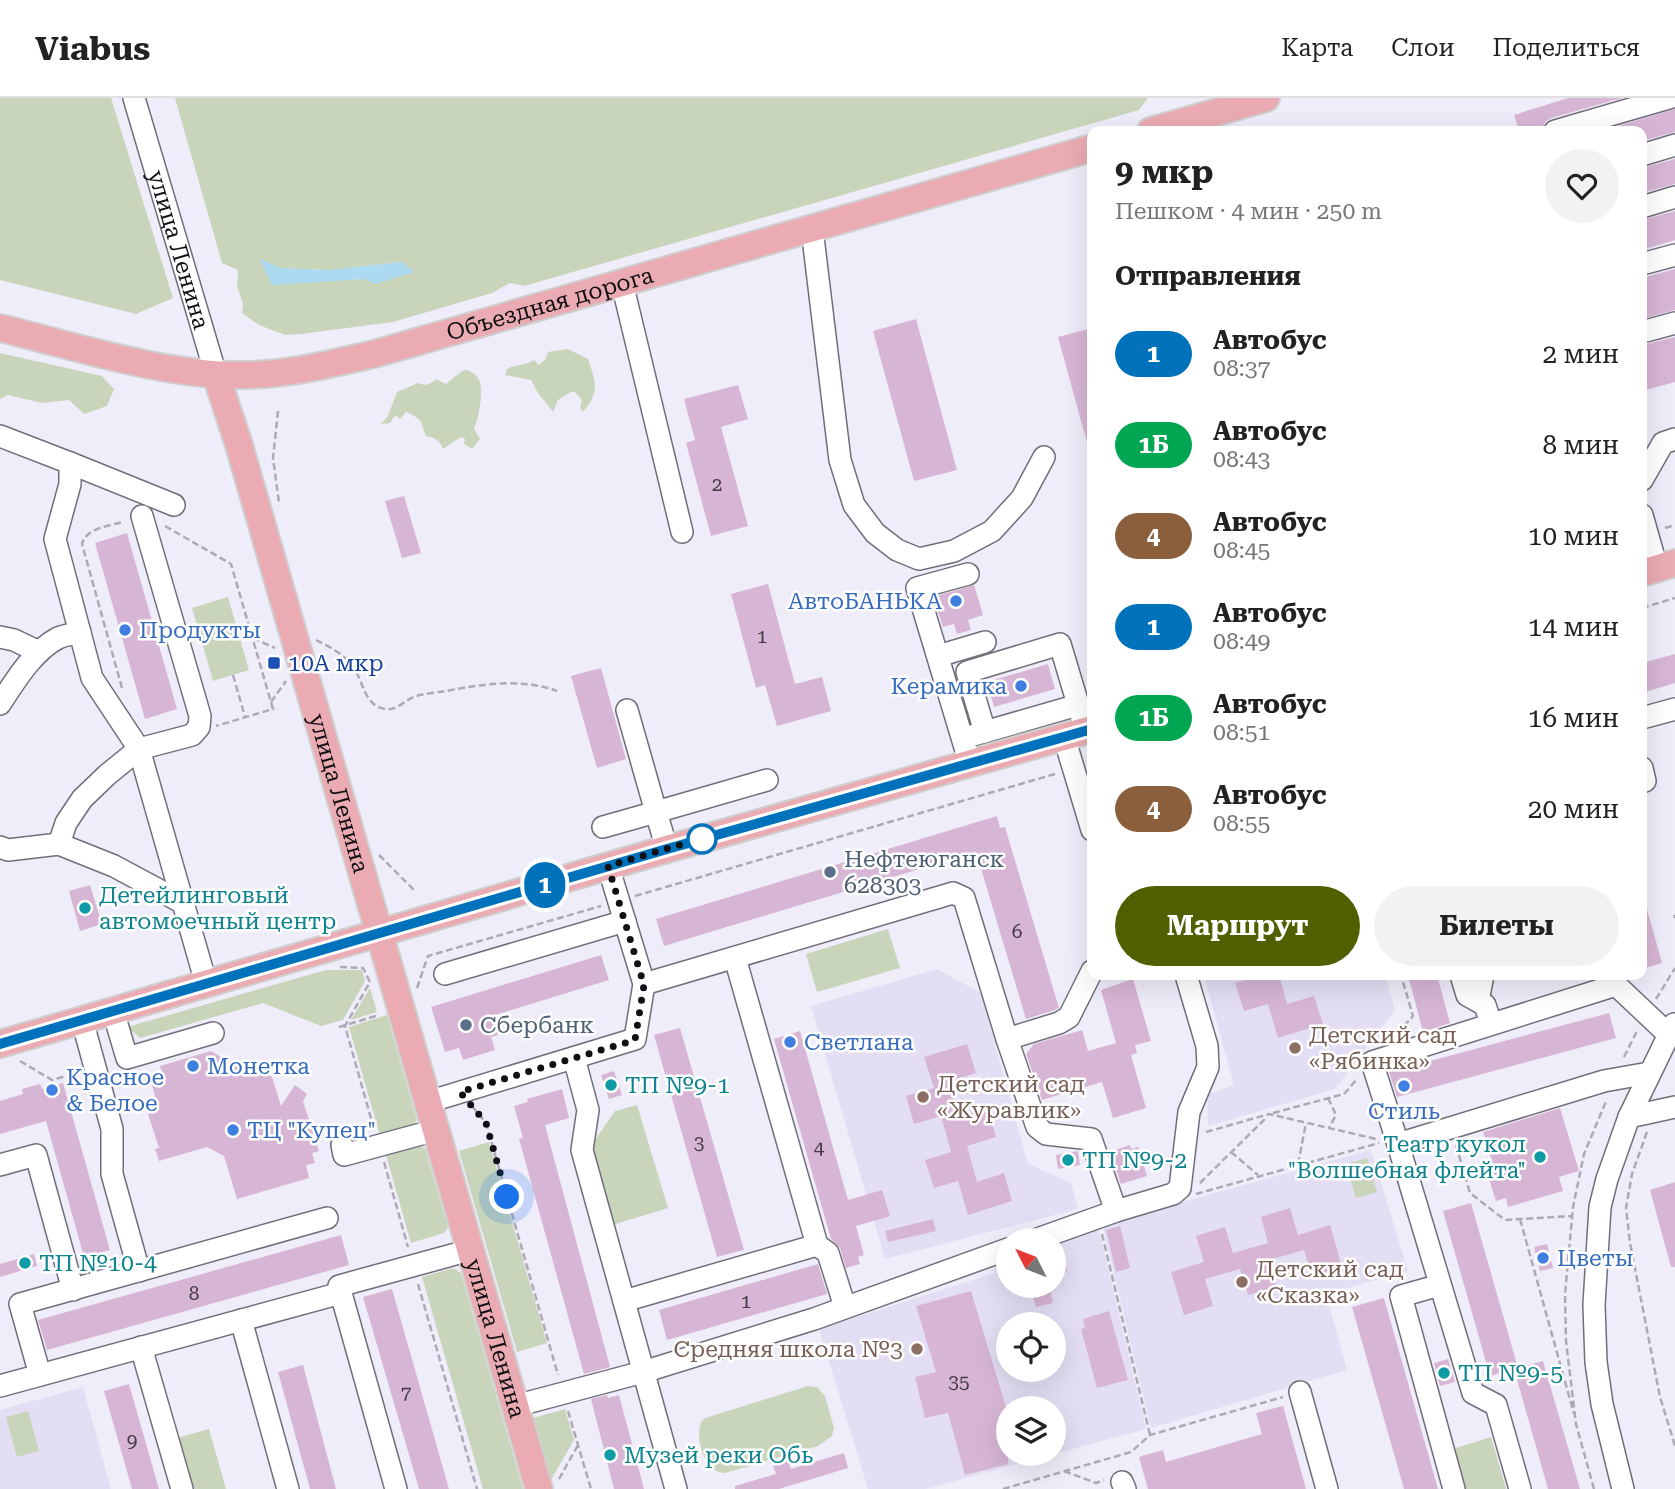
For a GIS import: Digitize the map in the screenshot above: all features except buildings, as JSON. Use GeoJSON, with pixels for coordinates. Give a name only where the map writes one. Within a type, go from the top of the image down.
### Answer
{"type":"FeatureCollection","features":[{"type":"Feature","properties":{"kind":"main road"},"geometry":{"type":"LineString","coordinates":[[1168,126],[1266,98]]}},
{"type":"Feature","properties":{"kind":"main road","name":"Объездная дорога"},"geometry":{"type":"LineString","coordinates":[[0,328],[173,370],[216,374],[270,374],[323,366],[374,354],[1087,149]]}},
{"type":"Feature","properties":{"kind":"main road","name":"улица Ленина"},"geometry":{"type":"LineString","coordinates":[[216,374],[239,445],[515,1406],[548,1485]]}},
{"type":"Feature","properties":{"kind":"main road"},"geometry":{"type":"LineString","coordinates":[[7,1051],[82,1020],[667,849],[966,751],[1081,733]]}},
{"type":"Feature","properties":{"kind":"street","name":"улица Ленина"},"geometry":{"type":"LineString","coordinates":[[134,98],[216,374]]}},
{"type":"Feature","properties":{"kind":"street"},"geometry":{"type":"LineString","coordinates":[[1572,126],[1669,98]]}},
{"type":"Feature","properties":{"kind":"street"},"geometry":{"type":"LineString","coordinates":[[1647,153],[1675,145]]}},
{"type":"Feature","properties":{"kind":"street"},"geometry":{"type":"LineString","coordinates":[[1647,205],[1675,197]]}},
{"type":"Feature","properties":{"kind":"street"},"geometry":{"type":"LineString","coordinates":[[812,229],[840,460],[854,505],[875,533],[897,550],[919,559],[954,551],[992,531],[1022,498],[1044,457]]}},
{"type":"Feature","properties":{"kind":"street"},"geometry":{"type":"LineString","coordinates":[[1647,263],[1675,255]]}},
{"type":"Feature","properties":{"kind":"street"},"geometry":{"type":"LineString","coordinates":[[622,283],[682,532]]}},
{"type":"Feature","properties":{"kind":"street"},"geometry":{"type":"LineString","coordinates":[[1647,331],[1675,323]]}},
{"type":"Feature","properties":{"kind":"street"},"geometry":{"type":"LineString","coordinates":[[0,436],[174,505]]}},
{"type":"Feature","properties":{"kind":"street"},"geometry":{"type":"LineString","coordinates":[[1647,471],[1663,443],[1675,439]]}},
{"type":"Feature","properties":{"kind":"street"},"geometry":{"type":"LineString","coordinates":[[70,463],[70,484],[55,539],[92,678],[139,749],[206,984]]}},
{"type":"Feature","properties":{"kind":"street"},"geometry":{"type":"LineString","coordinates":[[59,844],[66,823],[82,799],[107,775],[139,749],[192,735],[199,727],[200,716],[142,516]]}},
{"type":"Feature","properties":{"kind":"street"},"geometry":{"type":"LineString","coordinates":[[1647,538],[1658,568]]}},
{"type":"Feature","properties":{"kind":"street"},"geometry":{"type":"LineString","coordinates":[[968,574],[917,588],[938,656],[948,708],[966,751],[985,732],[1078,705]]}},
{"type":"Feature","properties":{"kind":"street"},"geometry":{"type":"LineString","coordinates":[[0,704],[40,652],[59,638],[80,632]]}},
{"type":"Feature","properties":{"kind":"street"},"geometry":{"type":"LineString","coordinates":[[0,637],[14,640],[40,652]]}},
{"type":"Feature","properties":{"kind":"street"},"geometry":{"type":"LineString","coordinates":[[938,656],[985,642]]}},
{"type":"Feature","properties":{"kind":"street"},"geometry":{"type":"LineString","coordinates":[[985,732],[967,672],[1060,644],[1078,705],[1081,733],[1074,769],[1087,813]]}},
{"type":"Feature","properties":{"kind":"street"},"geometry":{"type":"LineString","coordinates":[[1647,717],[1675,709]]}},
{"type":"Feature","properties":{"kind":"street"},"geometry":{"type":"LineString","coordinates":[[627,710],[667,849]]}},
{"type":"Feature","properties":{"kind":"street"},"geometry":{"type":"LineString","coordinates":[[603,827],[767,780]]}},
{"type":"Feature","properties":{"kind":"street"},"geometry":{"type":"LineString","coordinates":[[0,847],[9,850],[59,844],[114,866],[183,903]]}},
{"type":"Feature","properties":{"kind":"street"},"geometry":{"type":"LineString","coordinates":[[428,1102],[635,1040],[644,985],[608,866]]}},
{"type":"Feature","properties":{"kind":"street"},"geometry":{"type":"LineString","coordinates":[[644,985],[953,893],[964,898],[1037,1127],[1046,1134],[1091,1139],[1107,1214]]}},
{"type":"Feature","properties":{"kind":"street"},"geometry":{"type":"LineString","coordinates":[[445,974],[622,911]]}},
{"type":"Feature","properties":{"kind":"street"},"geometry":{"type":"LineString","coordinates":[[735,958],[817,1245],[828,1253],[845,1307]]}},
{"type":"Feature","properties":{"kind":"street"},"geometry":{"type":"LineString","coordinates":[[1007,1039],[1059,1023],[1069,1017],[1088,980]]}},
{"type":"Feature","properties":{"kind":"street"},"geometry":{"type":"LineString","coordinates":[[1066,1229],[1173,1194],[1180,1188],[1189,1112],[1208,1067],[1207,1046],[1187,980]]}},
{"type":"Feature","properties":{"kind":"street"},"geometry":{"type":"LineString","coordinates":[[1462,980],[1467,995],[1485,1005],[1492,1024]]}},
{"type":"Feature","properties":{"kind":"street"},"geometry":{"type":"LineString","coordinates":[[1478,1001],[1482,980]]}},
{"type":"Feature","properties":{"kind":"street"},"geometry":{"type":"LineString","coordinates":[[1520,1489],[1496,1405],[1473,1393],[1372,1062],[1492,1024],[1614,980],[1672,1028],[1629,1117],[1600,1207],[1594,1306],[1596,1362],[1602,1404],[1623,1489]]}},
{"type":"Feature","properties":{"kind":"street"},"geometry":{"type":"LineString","coordinates":[[113,1011],[127,1058],[213,1034]]}},
{"type":"Feature","properties":{"kind":"street"},"geometry":{"type":"LineString","coordinates":[[82,1020],[113,1129],[112,1174],[139,1271]]}},
{"type":"Feature","properties":{"kind":"street"},"geometry":{"type":"LineString","coordinates":[[574,1058],[588,1110],[582,1150],[676,1489]]}},
{"type":"Feature","properties":{"kind":"street"},"geometry":{"type":"LineString","coordinates":[[1398,1144],[1604,1081],[1649,1073]]}},
{"type":"Feature","properties":{"kind":"street"},"geometry":{"type":"LineString","coordinates":[[1629,1117],[1665,1109]]}},
{"type":"Feature","properties":{"kind":"street"},"geometry":{"type":"LineString","coordinates":[[342,1145],[344,1155],[436,1130]]}},
{"type":"Feature","properties":{"kind":"street"},"geometry":{"type":"LineString","coordinates":[[0,1165],[36,1156],[73,1290]]}},
{"type":"Feature","properties":{"kind":"street"},"geometry":{"type":"LineString","coordinates":[[40,1375],[20,1304],[327,1218]]}},
{"type":"Feature","properties":{"kind":"street"},"geometry":{"type":"LineString","coordinates":[[624,1301],[817,1245]]}},
{"type":"Feature","properties":{"kind":"street"},"geometry":{"type":"LineString","coordinates":[[396,1489],[339,1286],[470,1250]]}},
{"type":"Feature","properties":{"kind":"street"},"geometry":{"type":"LineString","coordinates":[[515,1406],[643,1371],[814,1319],[996,1253]]}},
{"type":"Feature","properties":{"kind":"street"},"geometry":{"type":"LineString","coordinates":[[1440,1285],[1401,1296],[1454,1489]]}},
{"type":"Feature","properties":{"kind":"street"},"geometry":{"type":"LineString","coordinates":[[0,1386],[341,1293]]}},
{"type":"Feature","properties":{"kind":"street"},"geometry":{"type":"LineString","coordinates":[[241,1320],[288,1489]]}},
{"type":"Feature","properties":{"kind":"street"},"geometry":{"type":"LineString","coordinates":[[141,1347],[182,1489]]}},
{"type":"Feature","properties":{"kind":"street"},"geometry":{"type":"LineString","coordinates":[[1300,1392],[1327,1489]]}},
{"type":"Feature","properties":{"kind":"path"},"geometry":{"type":"LineString","coordinates":[[278,411],[273,458],[280,512]]}},
{"type":"Feature","properties":{"kind":"path"},"geometry":{"type":"LineString","coordinates":[[122,690],[82,544],[83,537],[90,532],[147,515],[231,564],[273,709],[195,732]]}},
{"type":"Feature","properties":{"kind":"path"},"geometry":{"type":"LineString","coordinates":[[1647,606],[1675,598]]}},
{"type":"Feature","properties":{"kind":"path"},"geometry":{"type":"LineString","coordinates":[[253,638],[279,649]]}},
{"type":"Feature","properties":{"kind":"path"},"geometry":{"type":"LineString","coordinates":[[320,653],[316,640],[334,649],[352,664],[368,697],[377,706],[387,710],[414,697],[491,683],[542,686],[557,691]]}},
{"type":"Feature","properties":{"kind":"path"},"geometry":{"type":"LineString","coordinates":[[233,675],[245,717]]}},
{"type":"Feature","properties":{"kind":"path"},"geometry":{"type":"LineString","coordinates":[[271,702],[287,679]]}},
{"type":"Feature","properties":{"kind":"path"},"geometry":{"type":"LineString","coordinates":[[414,978],[417,989],[428,956],[622,911],[1074,769]]}},
{"type":"Feature","properties":{"kind":"path"},"geometry":{"type":"LineString","coordinates":[[375,851],[414,890]]}},
{"type":"Feature","properties":{"kind":"path"},"geometry":{"type":"LineString","coordinates":[[363,968],[373,993]]}},
{"type":"Feature","properties":{"kind":"path"},"geometry":{"type":"LineString","coordinates":[[1397,1035],[1413,1016],[1402,980]]}},
{"type":"Feature","properties":{"kind":"path"},"geometry":{"type":"LineString","coordinates":[[370,982],[345,1026],[477,1489]]}},
{"type":"Feature","properties":{"kind":"path"},"geometry":{"type":"LineString","coordinates":[[340,1027],[379,1016],[376,1004]]}},
{"type":"Feature","properties":{"kind":"path"},"geometry":{"type":"LineString","coordinates":[[7,1051],[52,1080],[95,1068]]}},
{"type":"Feature","properties":{"kind":"path"},"geometry":{"type":"LineString","coordinates":[[1195,1135],[1343,1094],[1372,1062]]}},
{"type":"Feature","properties":{"kind":"path"},"geometry":{"type":"LineString","coordinates":[[460,1092],[486,1123],[591,1489]]}},
{"type":"Feature","properties":{"kind":"path"},"geometry":{"type":"LineString","coordinates":[[1328,1098],[1336,1115],[1329,1128]]}},
{"type":"Feature","properties":{"kind":"path"},"geometry":{"type":"LineString","coordinates":[[1665,1109],[1632,1174],[1626,1208],[1630,1243],[1658,1384],[1675,1446]]}},
{"type":"Feature","properties":{"kind":"path"},"geometry":{"type":"LineString","coordinates":[[1269,1114],[1306,1123],[1385,1141],[1186,1197],[1269,1114]]}},
{"type":"Feature","properties":{"kind":"path"},"geometry":{"type":"LineString","coordinates":[[1298,1166],[1306,1123]]}},
{"type":"Feature","properties":{"kind":"path"},"geometry":{"type":"LineString","coordinates":[[1453,1136],[1470,1193],[1505,1220],[1572,1216]]}},
{"type":"Feature","properties":{"kind":"path"},"geometry":{"type":"LineString","coordinates":[[1231,1152],[1259,1177]]}},
{"type":"Feature","properties":{"kind":"path"},"geometry":{"type":"LineString","coordinates":[[1107,1214],[1150,1435]]}},
{"type":"Feature","properties":{"kind":"path"},"geometry":{"type":"LineString","coordinates":[[1520,1219],[1576,1424]]}},
{"type":"Feature","properties":{"kind":"path"},"geometry":{"type":"LineString","coordinates":[[1003,1489],[1131,1452],[1150,1435],[1300,1392]]}},
{"type":"Feature","properties":{"kind":"path"},"geometry":{"type":"LineString","coordinates":[[548,1485],[578,1445]]}},
{"type":"Feature","properties":{"kind":"path"},"geometry":{"type":"LineString","coordinates":[[1064,1471],[1096,1483],[1118,1483]]}},
{"type":"Feature","properties":{"kind":"shaded area","name":"Детский сад «Журавлик»"},"geometry":{"type":"Polygon","coordinates":[[[937,969],[981,993],[1028,1164],[1071,1183],[1078,1209],[996,1228],[996,1230],[885,1259],[811,1006],[937,969]]]}},
{"type":"Feature","properties":{"kind":"shaded area","name":"Детский сад «Рябинка»"},"geometry":{"type":"Polygon","coordinates":[[[1205,980],[1386,980],[1395,1010],[1335,1089],[1208,1126],[1207,1095],[1234,1085],[1205,980]]]}},
{"type":"Feature","properties":{"kind":"shaded area","name":"Детский сад «Сказка»"},"geometry":{"type":"Polygon","coordinates":[[[1371,1150],[1408,1271],[1326,1294],[1347,1370],[1151,1428],[1102,1224],[1371,1150]]]}},
{"type":"Feature","properties":{"kind":"shaded area","name":"Средняя школа №3"},"geometry":{"type":"Polygon","coordinates":[[[1098,1226],[1146,1429],[1066,1451],[1066,1396],[996,1396],[996,1466],[1009,1466],[926,1489],[868,1489],[819,1329],[995,1273],[993,1264],[996,1263],[996,1298],[1066,1298],[1066,1238],[1098,1226]]]}},
{"type":"Feature","properties":{"kind":"shaded area"},"geometry":{"type":"Polygon","coordinates":[[[83,1387],[111,1489],[0,1489],[0,1410],[83,1387]]]}},
{"type":"Feature","properties":{"kind":"green space"},"geometry":{"type":"Polygon","coordinates":[[[0,98],[111,98],[173,298],[136,314],[0,280],[0,98]]]}},
{"type":"Feature","properties":{"kind":"green space"},"geometry":{"type":"Polygon","coordinates":[[[175,98],[1148,98],[1139,110],[524,286],[510,283],[492,293],[393,322],[285,335],[259,325],[242,313],[243,304],[237,286],[238,270],[222,263],[175,98]],[[260,260],[272,284],[364,279],[402,262],[329,270],[279,268],[260,260]]]}},
{"type":"Feature","properties":{"kind":"green space"},"geometry":{"type":"Polygon","coordinates":[[[568,349],[588,359],[593,374],[594,392],[583,412],[580,408],[582,400],[575,392],[558,400],[553,412],[531,380],[505,375],[510,367],[534,360],[539,365],[548,352],[568,349]]]}},
{"type":"Feature","properties":{"kind":"green space"},"geometry":{"type":"Polygon","coordinates":[[[0,353],[102,376],[114,389],[107,406],[84,414],[69,400],[42,403],[8,395],[0,399],[0,353]]]}},
{"type":"Feature","properties":{"kind":"green space"},"geometry":{"type":"Polygon","coordinates":[[[468,370],[478,378],[481,387],[480,406],[474,429],[480,439],[472,449],[464,444],[465,439],[461,437],[443,449],[437,440],[426,436],[419,419],[406,412],[400,419],[395,415],[390,423],[381,424],[388,416],[397,392],[418,383],[430,384],[436,379],[446,384],[462,371],[468,370]]]}},
{"type":"Feature","properties":{"kind":"green space"},"geometry":{"type":"Polygon","coordinates":[[[228,597],[249,670],[213,681],[192,608],[228,597]]]}},
{"type":"Feature","properties":{"kind":"green space"},"geometry":{"type":"Polygon","coordinates":[[[888,929],[900,968],[817,992],[806,954],[888,929]]]}},
{"type":"Feature","properties":{"kind":"green space"},"geometry":{"type":"Polygon","coordinates":[[[326,970],[362,970],[365,981],[343,1020],[321,1026],[263,1003],[140,1038],[127,1027],[326,970]]]}},
{"type":"Feature","properties":{"kind":"green space"},"geometry":{"type":"Polygon","coordinates":[[[370,988],[377,1012],[351,1020],[370,988]]]}},
{"type":"Feature","properties":{"kind":"green space"},"geometry":{"type":"Polygon","coordinates":[[[387,1015],[417,1120],[413,1126],[380,1136],[349,1027],[387,1015]]]}},
{"type":"Feature","properties":{"kind":"green space"},"geometry":{"type":"Polygon","coordinates":[[[637,1105],[668,1208],[609,1226],[588,1150],[615,1111],[637,1105]]]}},
{"type":"Feature","properties":{"kind":"green space"},"geometry":{"type":"Polygon","coordinates":[[[489,1142],[547,1343],[517,1352],[459,1151],[489,1142]]]}},
{"type":"Feature","properties":{"kind":"green space"},"geometry":{"type":"Polygon","coordinates":[[[419,1146],[425,1148],[448,1227],[444,1233],[411,1243],[386,1155],[419,1146]]]}},
{"type":"Feature","properties":{"kind":"green space"},"geometry":{"type":"Polygon","coordinates":[[[1367,1158],[1377,1192],[1356,1198],[1346,1164],[1367,1158]]]}},
{"type":"Feature","properties":{"kind":"green space"},"geometry":{"type":"Polygon","coordinates":[[[453,1268],[461,1273],[523,1489],[483,1489],[422,1277],[453,1268]]]}},
{"type":"Feature","properties":{"kind":"green space"},"geometry":{"type":"Polygon","coordinates":[[[808,1386],[817,1387],[825,1396],[834,1428],[832,1436],[818,1446],[725,1473],[718,1472],[707,1461],[699,1437],[701,1422],[705,1418],[808,1386]]]}},
{"type":"Feature","properties":{"kind":"green space"},"geometry":{"type":"Polygon","coordinates":[[[565,1409],[574,1440],[551,1480],[533,1418],[565,1409]]]}},
{"type":"Feature","properties":{"kind":"green space"},"geometry":{"type":"Polygon","coordinates":[[[28,1411],[39,1451],[17,1457],[6,1417],[28,1411]]]}},
{"type":"Feature","properties":{"kind":"green space"},"geometry":{"type":"Polygon","coordinates":[[[209,1429],[226,1489],[191,1489],[177,1438],[209,1429]]]}},
{"type":"Feature","properties":{"kind":"green space"},"geometry":{"type":"Polygon","coordinates":[[[1491,1437],[1506,1489],[1464,1489],[1453,1449],[1491,1437]]]}},
{"type":"Feature","properties":{"kind":"water"},"geometry":{"type":"Polygon","coordinates":[[[259,258],[280,268],[329,270],[402,262],[414,272],[375,284],[364,279],[272,285],[259,258]]]}},
{"type":"Feature","properties":{"kind":"bus line","name":"1"},"geometry":{"type":"LineString","coordinates":[[0,1044],[667,849],[1087,730]]}},
{"type":"Feature","properties":{"kind":"place","name":"АвтоБАНЬКА"},"geometry":{"type":"Point","coordinates":[956,601]}},
{"type":"Feature","properties":{"kind":"place","name":"Продукты"},"geometry":{"type":"Point","coordinates":[125,630]}},
{"type":"Feature","properties":{"kind":"place","name":"10А мкр"},"geometry":{"type":"Point","coordinates":[274,663]}},
{"type":"Feature","properties":{"kind":"place","name":"Керамика"},"geometry":{"type":"Point","coordinates":[1021,686]}},
{"type":"Feature","properties":{"kind":"place","name":"Нефтеюганск 628303"},"geometry":{"type":"Point","coordinates":[830,872]}},
{"type":"Feature","properties":{"kind":"place","name":"Детейлинговый автомоечный центр"},"geometry":{"type":"Point","coordinates":[85,908]}},
{"type":"Feature","properties":{"kind":"place","name":"Сбербанк"},"geometry":{"type":"Point","coordinates":[466,1025]}},
{"type":"Feature","properties":{"kind":"place","name":"Светлана"},"geometry":{"type":"Point","coordinates":[790,1042]}},
{"type":"Feature","properties":{"kind":"place","name":"Детский сад «Рябинка»"},"geometry":{"type":"Point","coordinates":[1295,1048]}},
{"type":"Feature","properties":{"kind":"place","name":"Монетка"},"geometry":{"type":"Point","coordinates":[193,1066]}},
{"type":"Feature","properties":{"kind":"place","name":"ТП №9-1"},"geometry":{"type":"Point","coordinates":[611,1085]}},
{"type":"Feature","properties":{"kind":"place","name":"Стиль"},"geometry":{"type":"Point","coordinates":[1404,1086]}},
{"type":"Feature","properties":{"kind":"place","name":"Красное & Белое"},"geometry":{"type":"Point","coordinates":[52,1090]}},
{"type":"Feature","properties":{"kind":"place","name":"Детский сад «Журавлик»"},"geometry":{"type":"Point","coordinates":[923,1097]}},
{"type":"Feature","properties":{"kind":"place","name":"ТЦ \"Купец\""},"geometry":{"type":"Point","coordinates":[233,1130]}},
{"type":"Feature","properties":{"kind":"place","name":"Театр кукол \"Волшебная флейта\""},"geometry":{"type":"Point","coordinates":[1540,1157]}},
{"type":"Feature","properties":{"kind":"place","name":"ТП №9-2"},"geometry":{"type":"Point","coordinates":[1068,1160]}},
{"type":"Feature","properties":{"kind":"place","name":"Цветы"},"geometry":{"type":"Point","coordinates":[1543,1258]}},
{"type":"Feature","properties":{"kind":"place","name":"ТП №10-4"},"geometry":{"type":"Point","coordinates":[25,1263]}},
{"type":"Feature","properties":{"kind":"place","name":"Детский сад «Сказка»"},"geometry":{"type":"Point","coordinates":[1242,1282]}},
{"type":"Feature","properties":{"kind":"place","name":"Средняя школа №3"},"geometry":{"type":"Point","coordinates":[917,1349]}},
{"type":"Feature","properties":{"kind":"place","name":"ТП №9-5"},"geometry":{"type":"Point","coordinates":[1444,1373]}},
{"type":"Feature","properties":{"kind":"place","name":"Музей реки Обь"},"geometry":{"type":"Point","coordinates":[610,1455]}},
{"type":"Feature","properties":{"kind":"route"},"geometry":{"type":"LineString","coordinates":[[507,1197],[486,1123],[460,1092],[635,1040],[644,985],[608,866],[710,836],[702,839]]}}]}
